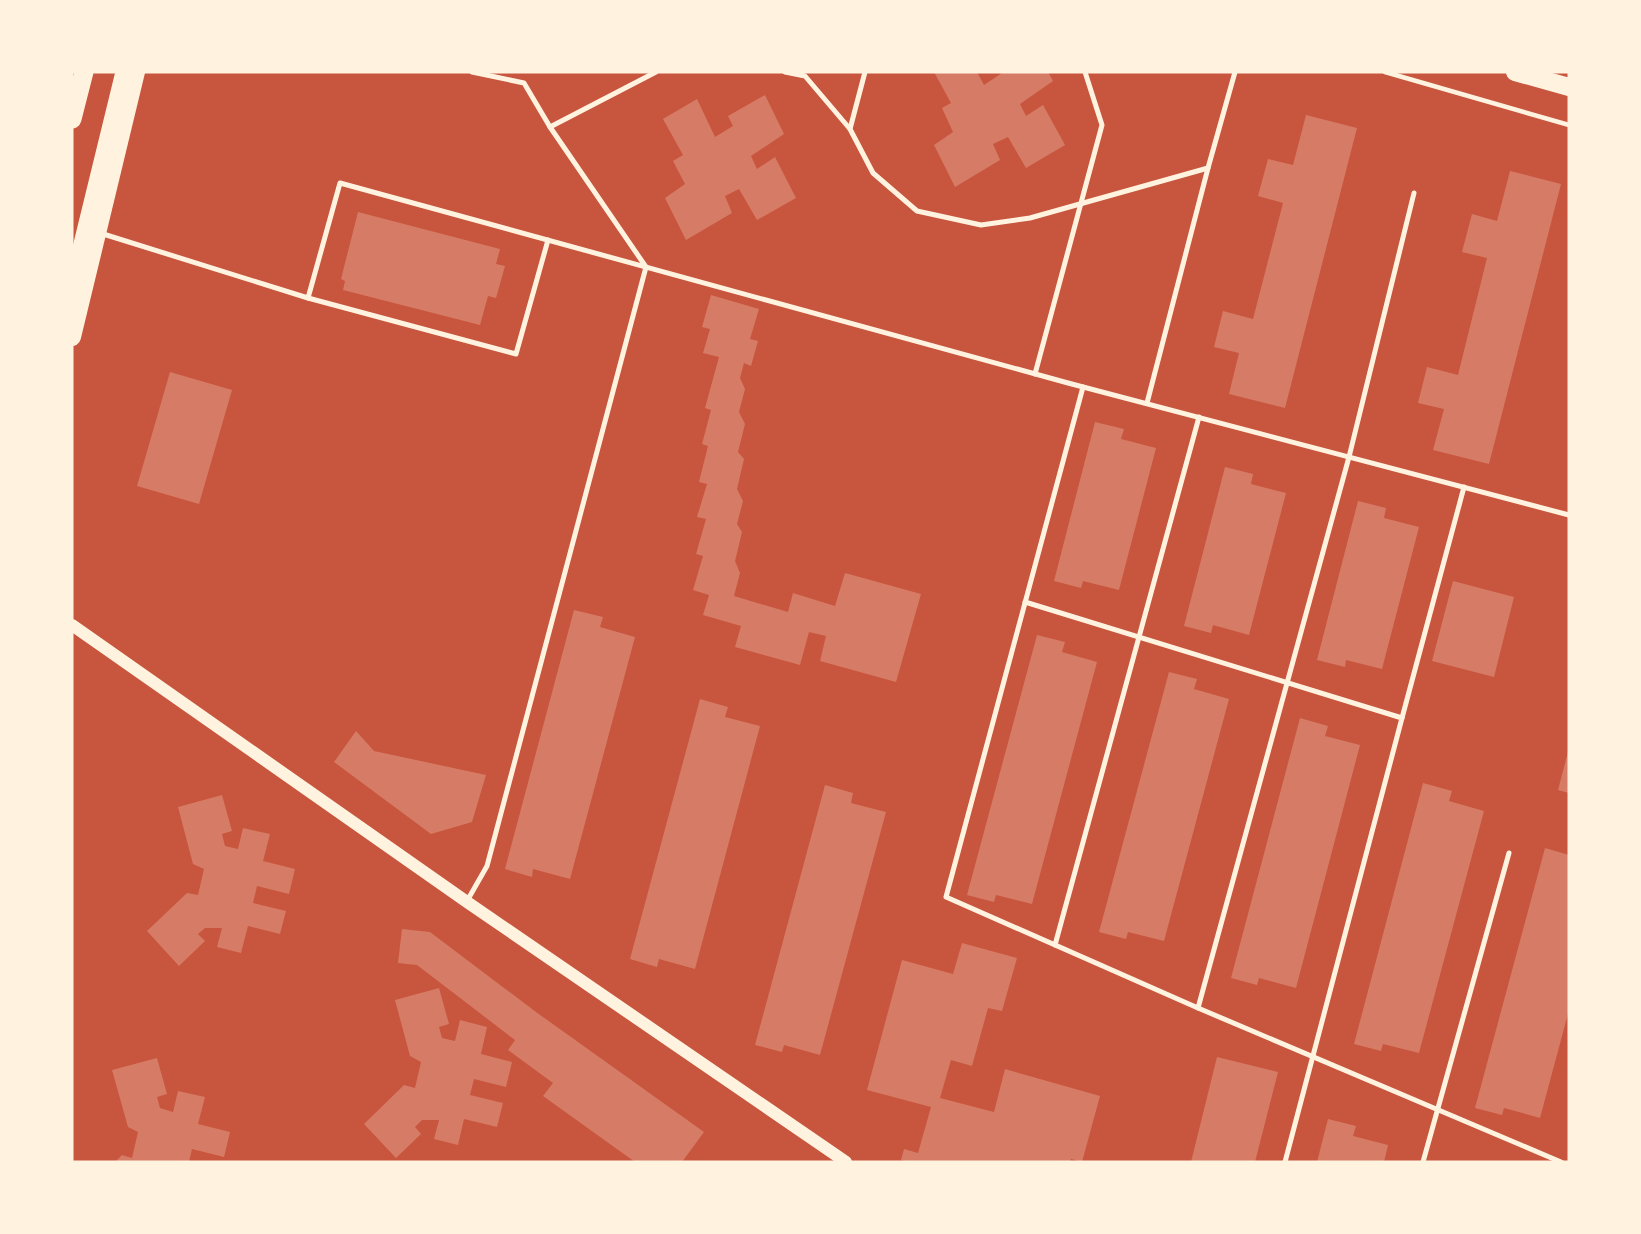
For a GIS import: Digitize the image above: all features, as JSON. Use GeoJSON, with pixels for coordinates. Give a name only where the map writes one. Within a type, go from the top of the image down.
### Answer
{"type":"FeatureCollection","features":[{"type":"Feature","properties":{"kind":"highway"},"geometry":{"type":"LineString","coordinates":[[72,120],[84,72]]}},
{"type":"Feature","properties":{"kind":"highway"},"geometry":{"type":"LineString","coordinates":[[72,289],[125,72]]}},
{"type":"Feature","properties":{"kind":"highway"},"geometry":{"type":"LineString","coordinates":[[72,318],[93,202]]}},
{"type":"Feature","properties":{"kind":"main road"},"geometry":{"type":"LineString","coordinates":[[72,337],[136,72]]}},
{"type":"Feature","properties":{"kind":"main road"},"geometry":{"type":"LineString","coordinates":[[1515,72],[1569,87]]}},
{"type":"Feature","properties":{"kind":"street"},"geometry":{"type":"LineString","coordinates":[[72,625],[467,902],[846,1162]]}},
{"type":"Feature","properties":{"kind":"lane"},"geometry":{"type":"LineString","coordinates":[[467,902],[486,866],[646,267],[550,127],[524,83],[472,72]]}},
{"type":"Feature","properties":{"kind":"lane"},"geometry":{"type":"LineString","coordinates":[[550,127],[656,72]]}},
{"type":"Feature","properties":{"kind":"lane"},"geometry":{"type":"LineString","coordinates":[[785,72],[805,76],[850,129],[873,173],[917,211],[981,225],[1030,218],[1208,168]]}},
{"type":"Feature","properties":{"kind":"lane"},"geometry":{"type":"LineString","coordinates":[[850,129],[865,72]]}},
{"type":"Feature","properties":{"kind":"lane"},"geometry":{"type":"LineString","coordinates":[[1035,374],[1102,125],[1085,72]]}},
{"type":"Feature","properties":{"kind":"lane"},"geometry":{"type":"LineString","coordinates":[[1147,403],[1235,72]]}},
{"type":"Feature","properties":{"kind":"lane"},"geometry":{"type":"LineString","coordinates":[[308,298],[340,183],[1083,387],[1569,515]]}},
{"type":"Feature","properties":{"kind":"lane"},"geometry":{"type":"LineString","coordinates":[[1198,1008],[1349,457],[1415,193]]}},
{"type":"Feature","properties":{"kind":"lane"},"geometry":{"type":"LineString","coordinates":[[97,232],[308,298],[516,354],[548,240]]}},
{"type":"Feature","properties":{"kind":"lane"},"geometry":{"type":"LineString","coordinates":[[1083,387],[946,897],[1198,1008],[1561,1162]]}},
{"type":"Feature","properties":{"kind":"lane"},"geometry":{"type":"LineString","coordinates":[[1055,945],[1199,417]]}},
{"type":"Feature","properties":{"kind":"lane"},"geometry":{"type":"LineString","coordinates":[[1285,1162],[1464,487]]}},
{"type":"Feature","properties":{"kind":"lane"},"geometry":{"type":"LineString","coordinates":[[1026,602],[1402,718]]}},
{"type":"Feature","properties":{"kind":"lane"},"geometry":{"type":"LineString","coordinates":[[1423,1162],[1508,853]]}},
{"type":"Feature","properties":{"kind":"path"},"geometry":{"type":"LineString","coordinates":[[1385,72],[1569,125]]}},
{"type":"Feature","properties":{"kind":"building"},"geometry":{"type":"Polygon","coordinates":[[[934,72],[977,72],[984,85],[1001,72],[1048,72],[1053,81],[1020,104],[1026,116],[1043,105],[1065,145],[1026,168],[1008,137],[993,144],[1000,160],[955,187],[934,145],[953,132],[942,108],[951,103],[934,72]]]}},
{"type":"Feature","properties":{"kind":"building"},"geometry":{"type":"Polygon","coordinates":[[[765,95],[784,134],[751,156],[757,169],[775,157],[796,198],[757,220],[739,189],[725,196],[732,213],[686,240],[665,198],[685,184],[673,161],[683,155],[663,119],[697,99],[715,137],[733,126],[728,116],[765,95]]]}},
{"type":"Feature","properties":{"kind":"building"},"geometry":{"type":"Polygon","coordinates":[[[1306,115],[1357,128],[1285,408],[1229,394],[1239,353],[1214,347],[1223,311],[1253,319],[1283,203],[1258,196],[1268,159],[1293,165],[1306,115]]]}},
{"type":"Feature","properties":{"kind":"building"},"geometry":{"type":"Polygon","coordinates":[[[1510,171],[1561,184],[1489,464],[1433,450],[1444,409],[1418,403],[1427,367],[1458,375],[1487,258],[1462,252],[1472,214],[1497,221],[1510,171]]]}},
{"type":"Feature","properties":{"kind":"building"},"geometry":{"type":"Polygon","coordinates":[[[358,212],[500,249],[496,264],[505,266],[496,298],[488,296],[480,325],[343,290],[345,281],[341,279],[358,212]]]}},
{"type":"Feature","properties":{"kind":"building"},"geometry":{"type":"Polygon","coordinates":[[[711,295],[759,309],[750,339],[758,341],[751,366],[744,363],[740,378],[745,389],[739,412],[745,424],[738,452],[744,459],[737,489],[743,501],[737,524],[742,532],[735,561],[740,573],[734,596],[788,612],[793,593],[835,606],[845,573],[921,594],[896,682],[820,661],[826,636],[809,632],[800,665],[735,647],[741,626],[703,615],[709,595],[693,590],[703,556],[696,554],[706,519],[697,517],[707,484],[699,482],[708,446],[702,444],[711,410],[705,408],[719,357],[703,353],[710,329],[702,327],[711,295]]]}},
{"type":"Feature","properties":{"kind":"building"},"geometry":{"type":"Polygon","coordinates":[[[170,372],[232,390],[199,504],[137,486],[170,372]]]}},
{"type":"Feature","properties":{"kind":"building"},"geometry":{"type":"Polygon","coordinates":[[[1095,422],[1124,429],[1121,439],[1156,448],[1119,590],[1083,581],[1081,588],[1054,581],[1095,422]]]}},
{"type":"Feature","properties":{"kind":"building"},"geometry":{"type":"Polygon","coordinates":[[[1225,467],[1253,474],[1251,484],[1286,493],[1249,635],[1213,625],[1211,633],[1184,626],[1225,467]]]}},
{"type":"Feature","properties":{"kind":"building"},"geometry":{"type":"Polygon","coordinates":[[[1358,501],[1386,508],[1384,518],[1419,527],[1382,669],[1346,660],[1345,667],[1317,660],[1358,501]]]}},
{"type":"Feature","properties":{"kind":"building"},"geometry":{"type":"Polygon","coordinates":[[[1453,581],[1514,597],[1494,677],[1432,661],[1453,581]]]}},
{"type":"Feature","properties":{"kind":"building"},"geometry":{"type":"Polygon","coordinates":[[[574,610],[603,617],[600,627],[635,637],[570,879],[533,869],[532,877],[505,869],[574,610]]]}},
{"type":"Feature","properties":{"kind":"building"},"geometry":{"type":"Polygon","coordinates":[[[1037,635],[1065,642],[1062,652],[1097,662],[1032,904],[996,895],[994,902],[967,895],[1037,635]]]}},
{"type":"Feature","properties":{"kind":"building"},"geometry":{"type":"Polygon","coordinates":[[[1169,672],[1197,679],[1194,689],[1229,699],[1164,941],[1128,932],[1126,939],[1099,932],[1169,672]]]}},
{"type":"Feature","properties":{"kind":"building"},"geometry":{"type":"Polygon","coordinates":[[[700,699],[728,707],[725,717],[760,726],[695,969],[659,959],[657,967],[630,959],[700,699]]]}},
{"type":"Feature","properties":{"kind":"building"},"geometry":{"type":"Polygon","coordinates":[[[1300,718],[1328,726],[1325,736],[1360,745],[1296,988],[1259,978],[1257,985],[1231,978],[1300,718]]]}},
{"type":"Feature","properties":{"kind":"building"},"geometry":{"type":"Polygon","coordinates":[[[356,731],[374,751],[486,775],[472,822],[431,834],[334,762],[356,731]]]}},
{"type":"Feature","properties":{"kind":"building"},"geometry":{"type":"Polygon","coordinates":[[[1569,752],[1569,793],[1558,790],[1569,752]]]}},
{"type":"Feature","properties":{"kind":"building"},"geometry":{"type":"Polygon","coordinates":[[[1423,783],[1452,791],[1449,801],[1484,811],[1419,1053],[1383,1044],[1381,1051],[1354,1044],[1423,783]]]}},
{"type":"Feature","properties":{"kind":"building"},"geometry":{"type":"Polygon","coordinates":[[[825,785],[853,793],[851,803],[886,812],[820,1055],[784,1045],[782,1052],[755,1045],[825,785]]]}},
{"type":"Feature","properties":{"kind":"building"},"geometry":{"type":"Polygon","coordinates":[[[222,795],[232,831],[222,834],[225,846],[238,849],[243,828],[270,834],[263,861],[295,869],[289,894],[257,886],[253,903],[286,911],[280,934],[248,926],[241,953],[217,947],[222,928],[205,928],[198,934],[205,941],[179,966],[147,931],[187,893],[198,895],[204,869],[193,864],[178,807],[222,795]]]}},
{"type":"Feature","properties":{"kind":"building"},"geometry":{"type":"Polygon","coordinates":[[[1545,848],[1569,855],[1569,1010],[1540,1118],[1504,1108],[1502,1115],[1475,1108],[1545,848]]]}},
{"type":"Feature","properties":{"kind":"building"},"geometry":{"type":"Polygon","coordinates":[[[402,929],[430,932],[536,1012],[704,1132],[682,1162],[635,1162],[543,1096],[553,1083],[508,1050],[515,1040],[417,965],[398,963],[402,929]]]}},
{"type":"Feature","properties":{"kind":"building"},"geometry":{"type":"Polygon","coordinates":[[[962,943],[1017,958],[1002,1011],[988,1008],[972,1066],[951,1060],[940,1098],[994,1112],[1005,1069],[1100,1096],[1082,1162],[1071,1159],[1070,1162],[901,1160],[904,1149],[918,1153],[931,1107],[867,1090],[902,960],[953,974],[962,943]]]}},
{"type":"Feature","properties":{"kind":"building"},"geometry":{"type":"Polygon","coordinates":[[[439,988],[449,1024],[439,1027],[442,1038],[455,1041],[460,1020],[487,1027],[481,1054],[512,1062],[506,1087],[474,1079],[470,1095],[503,1103],[497,1127],[464,1119],[458,1145],[434,1139],[439,1120],[422,1120],[415,1127],[421,1134],[396,1158],[364,1124],[404,1085],[415,1088],[421,1062],[410,1056],[395,1000],[439,988]]]}},
{"type":"Feature","properties":{"kind":"building"},"geometry":{"type":"Polygon","coordinates":[[[1217,1057],[1278,1072],[1255,1162],[1191,1162],[1217,1057]]]}},
{"type":"Feature","properties":{"kind":"building"},"geometry":{"type":"Polygon","coordinates":[[[157,1058],[167,1094],[157,1097],[160,1108],[173,1112],[178,1091],[205,1097],[198,1124],[230,1132],[224,1157],[192,1149],[189,1162],[115,1162],[122,1155],[132,1158],[138,1132],[128,1127],[112,1070],[157,1058]]]}},
{"type":"Feature","properties":{"kind":"building"},"geometry":{"type":"Polygon","coordinates":[[[1328,1119],[1356,1126],[1353,1136],[1388,1145],[1384,1162],[1317,1162],[1328,1119]]]}}]}
